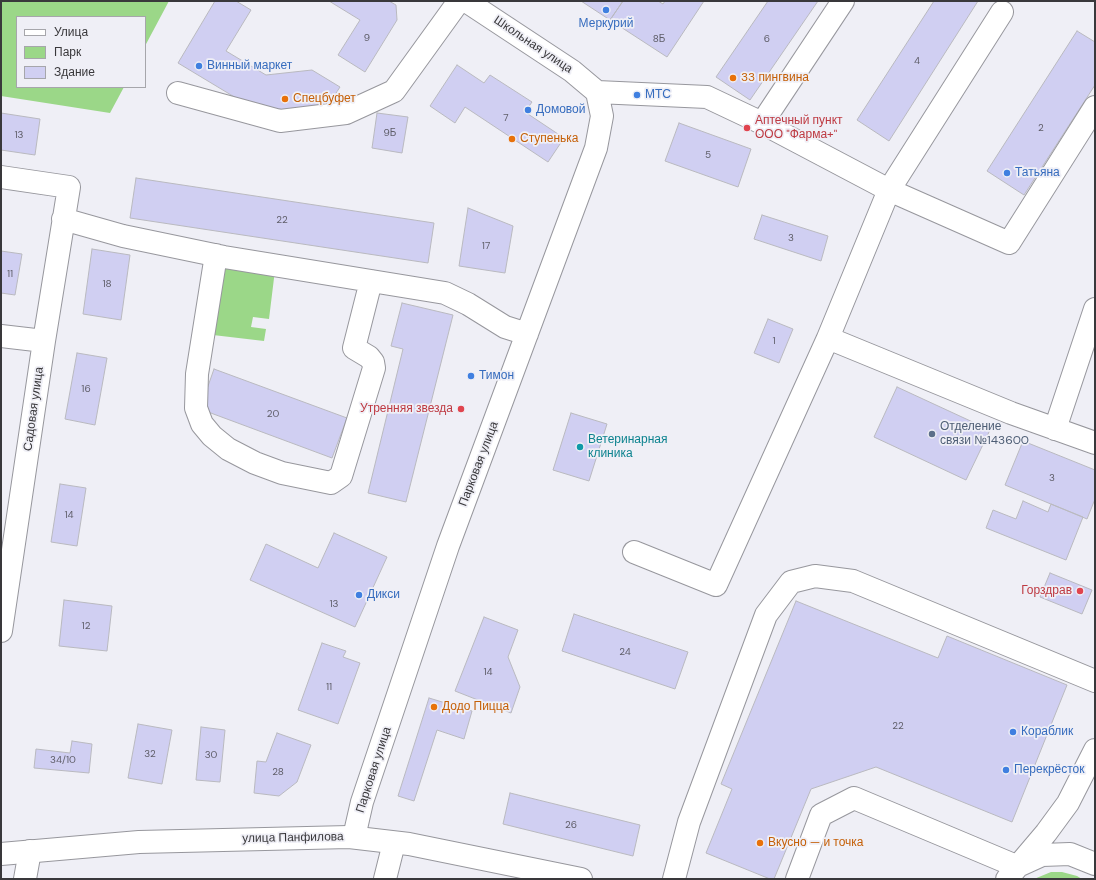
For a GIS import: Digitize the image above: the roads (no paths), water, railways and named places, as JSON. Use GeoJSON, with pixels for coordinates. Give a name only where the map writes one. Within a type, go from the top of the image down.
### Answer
{"type":"FeatureCollection","features":[{"type":"Feature","properties":{"kind":"street"},"geometry":{"type":"LineString","coordinates":[[178,93],[280,121],[346,113],[394,91],[459,1]]}},
{"type":"Feature","properties":{"kind":"street","name":"Школьная улица"},"geometry":{"type":"LineString","coordinates":[[466,1],[488,7],[572,70],[597,92]]}},
{"type":"Feature","properties":{"kind":"street"},"geometry":{"type":"LineString","coordinates":[[762,123],[843,1]]}},
{"type":"Feature","properties":{"kind":"street"},"geometry":{"type":"LineString","coordinates":[[634,552],[716,585],[828,338],[889,190],[1002,12]]}},
{"type":"Feature","properties":{"kind":"street"},"geometry":{"type":"LineString","coordinates":[[597,92],[707,97],[762,123],[889,190],[1009,243],[1095,107]]}},
{"type":"Feature","properties":{"kind":"street","name":"Парковая улица"},"geometry":{"type":"LineString","coordinates":[[354,837],[362,802],[448,546],[596,148],[602,116],[597,92]]}},
{"type":"Feature","properties":{"kind":"street","name":"Садовая улица"},"geometry":{"type":"LineString","coordinates":[[1,177],[69,187],[44,341],[2,622]]}},
{"type":"Feature","properties":{"kind":"street"},"geometry":{"type":"LineString","coordinates":[[63,219],[123,236],[216,255],[450,295],[505,327],[527,334]]}},
{"type":"Feature","properties":{"kind":"street"},"geometry":{"type":"LineString","coordinates":[[216,255],[196,374],[196,408],[202,424],[212,436],[228,449],[255,463],[282,473],[331,483],[341,476],[374,368],[374,362],[369,357],[354,348],[371,281]]}},
{"type":"Feature","properties":{"kind":"street"},"geometry":{"type":"LineString","coordinates":[[1055,429],[1095,309]]}},
{"type":"Feature","properties":{"kind":"street"},"geometry":{"type":"LineString","coordinates":[[1,336],[44,341]]}},
{"type":"Feature","properties":{"kind":"street"},"geometry":{"type":"LineString","coordinates":[[828,338],[1011,413],[1095,443]]}},
{"type":"Feature","properties":{"kind":"street"},"geometry":{"type":"LineString","coordinates":[[674,879],[689,822],[766,615],[791,582],[815,576],[853,581],[1095,681]]}},
{"type":"Feature","properties":{"kind":"street"},"geometry":{"type":"LineString","coordinates":[[1012,873],[1046,833],[1068,803],[1095,750]]}},
{"type":"Feature","properties":{"kind":"street"},"geometry":{"type":"LineString","coordinates":[[797,879],[821,815],[854,798],[1012,873]]}},
{"type":"Feature","properties":{"kind":"street","name":"улица Панфилова"},"geometry":{"type":"LineString","coordinates":[[1,854],[139,842],[354,837],[394,842],[581,879]]}},
{"type":"Feature","properties":{"kind":"street"},"geometry":{"type":"LineString","coordinates":[[385,879],[394,842]]}},
{"type":"Feature","properties":{"kind":"street"},"geometry":{"type":"LineString","coordinates":[[25,879],[30,851]]}},
{"type":"Feature","properties":{"kind":"street"},"geometry":{"type":"LineString","coordinates":[[997,879],[1012,873],[1042,855],[1070,854],[1095,864]]}},
{"type":"Feature","properties":{"kind":"place","name":"Меркурий"},"geometry":{"type":"Point","coordinates":[606,10]}},
{"type":"Feature","properties":{"kind":"place","name":"Винный маркет"},"geometry":{"type":"Point","coordinates":[199,66]}},
{"type":"Feature","properties":{"kind":"place","name":"33 пингвина"},"geometry":{"type":"Point","coordinates":[733,78]}},
{"type":"Feature","properties":{"kind":"place","name":"МТС"},"geometry":{"type":"Point","coordinates":[637,95]}},
{"type":"Feature","properties":{"kind":"place","name":"Спецбуфет"},"geometry":{"type":"Point","coordinates":[285,99]}},
{"type":"Feature","properties":{"kind":"place","name":"Домовой"},"geometry":{"type":"Point","coordinates":[528,110]}},
{"type":"Feature","properties":{"kind":"place","name":"Аптечный пункт ООО \"Фарма+\""},"geometry":{"type":"Point","coordinates":[747,128]}},
{"type":"Feature","properties":{"kind":"place","name":"Ступенька"},"geometry":{"type":"Point","coordinates":[512,139]}},
{"type":"Feature","properties":{"kind":"place","name":"Татьяна"},"geometry":{"type":"Point","coordinates":[1007,173]}},
{"type":"Feature","properties":{"kind":"place","name":"Тимон"},"geometry":{"type":"Point","coordinates":[471,376]}},
{"type":"Feature","properties":{"kind":"place","name":"Утренняя звезда"},"geometry":{"type":"Point","coordinates":[461,409]}},
{"type":"Feature","properties":{"kind":"place","name":"Отделение связи №143600"},"geometry":{"type":"Point","coordinates":[932,434]}},
{"type":"Feature","properties":{"kind":"place","name":"Ветеринарная клиника"},"geometry":{"type":"Point","coordinates":[580,447]}},
{"type":"Feature","properties":{"kind":"place","name":"Горздрав"},"geometry":{"type":"Point","coordinates":[1080,591]}},
{"type":"Feature","properties":{"kind":"place","name":"Дикси"},"geometry":{"type":"Point","coordinates":[359,595]}},
{"type":"Feature","properties":{"kind":"place","name":"Додо Пицца"},"geometry":{"type":"Point","coordinates":[434,707]}},
{"type":"Feature","properties":{"kind":"place","name":"Кораблик"},"geometry":{"type":"Point","coordinates":[1013,732]}},
{"type":"Feature","properties":{"kind":"place","name":"Перекрёсток"},"geometry":{"type":"Point","coordinates":[1006,770]}},
{"type":"Feature","properties":{"kind":"place","name":"Вкусно — и точка"},"geometry":{"type":"Point","coordinates":[760,843]}}]}
